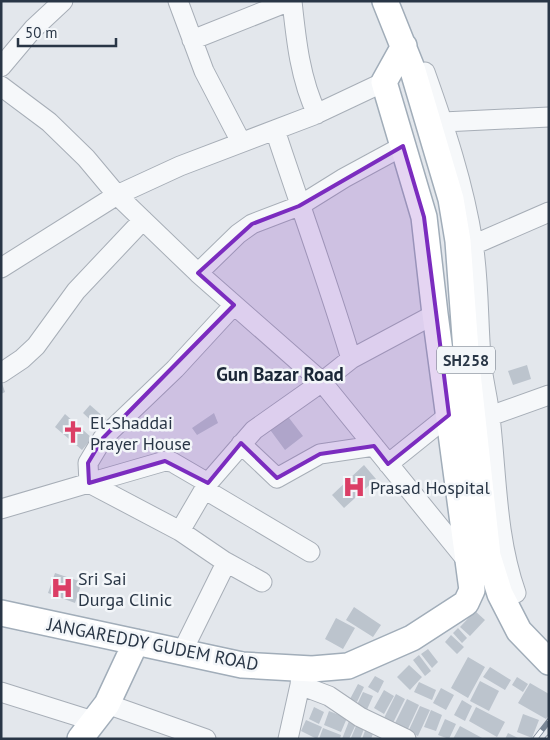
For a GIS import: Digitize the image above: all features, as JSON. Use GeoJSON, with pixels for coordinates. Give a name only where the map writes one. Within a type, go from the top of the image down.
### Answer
{"type":"FeatureCollection","features":[{"type":"Feature","properties":{"kind":"main road"},"geometry":{"type":"LineString","coordinates":[[384,82],[404,46],[385,1]]}},
{"type":"Feature","properties":{"kind":"main road","name":"SH258"},"geometry":{"type":"LineString","coordinates":[[404,46],[428,116],[450,199],[458,241],[467,364],[488,556],[500,594],[519,631],[549,662]]}},
{"type":"Feature","properties":{"kind":"main road","name":"JANGAREDDY GUDEM ROAD"},"geometry":{"type":"LineString","coordinates":[[1,612],[300,676],[348,666],[372,657],[412,638],[466,603],[472,590],[424,217],[384,82]]}},
{"type":"Feature","properties":{"kind":"main road"},"geometry":{"type":"LineString","coordinates":[[93,721],[136,642]]}},
{"type":"Feature","properties":{"kind":"street"},"geometry":{"type":"LineString","coordinates":[[1,67],[33,29],[63,1]]}},
{"type":"Feature","properties":{"kind":"street"},"geometry":{"type":"LineString","coordinates":[[178,1],[204,71],[235,129]]}},
{"type":"Feature","properties":{"kind":"street"},"geometry":{"type":"LineString","coordinates":[[192,40],[291,1],[312,103]]}},
{"type":"Feature","properties":{"kind":"street"},"geometry":{"type":"LineString","coordinates":[[404,46],[419,57],[443,122],[463,192],[473,245],[481,358],[490,416],[500,523],[507,568],[516,593]]}},
{"type":"Feature","properties":{"kind":"street"},"geometry":{"type":"LineString","coordinates":[[1,268],[117,195],[180,166],[235,129],[275,130],[312,103],[384,82]]}},
{"type":"Feature","properties":{"kind":"street"},"geometry":{"type":"LineString","coordinates":[[1,86],[49,122],[86,158],[117,195],[198,273],[322,382],[468,562]]}},
{"type":"Feature","properties":{"kind":"street"},"geometry":{"type":"LineString","coordinates":[[443,122],[549,117]]}},
{"type":"Feature","properties":{"kind":"street"},"geometry":{"type":"LineString","coordinates":[[275,130],[327,280],[351,359]]}},
{"type":"Feature","properties":{"kind":"street"},"geometry":{"type":"LineString","coordinates":[[198,273],[238,234],[252,224],[300,206],[344,178],[403,146]]}},
{"type":"Feature","properties":{"kind":"street"},"geometry":{"type":"LineString","coordinates":[[473,245],[549,212]]}},
{"type":"Feature","properties":{"kind":"street"},"geometry":{"type":"LineString","coordinates":[[1,373],[22,359],[36,346],[76,291],[143,220]]}},
{"type":"Feature","properties":{"kind":"street"},"geometry":{"type":"LineString","coordinates":[[89,483],[88,463],[103,438],[175,369],[234,305]]}},
{"type":"Feature","properties":{"kind":"street"},"geometry":{"type":"LineString","coordinates":[[180,531],[206,486],[254,430],[351,359],[435,314]]}},
{"type":"Feature","properties":{"kind":"street"},"geometry":{"type":"LineString","coordinates":[[490,416],[549,395]]}},
{"type":"Feature","properties":{"kind":"street"},"geometry":{"type":"LineString","coordinates":[[388,464],[449,415]]}},
{"type":"Feature","properties":{"kind":"street"},"geometry":{"type":"LineString","coordinates":[[241,444],[277,478],[320,454],[374,446]]}},
{"type":"Feature","properties":{"kind":"street"},"geometry":{"type":"LineString","coordinates":[[1,509],[165,461],[172,462],[206,486],[310,552]]}},
{"type":"Feature","properties":{"kind":"street"},"geometry":{"type":"LineString","coordinates":[[89,483],[180,531],[224,562],[262,582]]}},
{"type":"Feature","properties":{"kind":"street"},"geometry":{"type":"LineString","coordinates":[[182,652],[223,569],[224,562]]}},
{"type":"Feature","properties":{"kind":"street"},"geometry":{"type":"LineString","coordinates":[[288,739],[300,676],[360,717],[406,739]]}},
{"type":"Feature","properties":{"kind":"street"},"geometry":{"type":"LineString","coordinates":[[1,692],[93,721],[206,739]]}},
{"type":"Feature","properties":{"kind":"highlighted area"},"geometry":{"type":"Polygon","coordinates":[[[403,146],[424,217],[449,415],[388,464],[374,446],[320,454],[277,478],[241,443],[208,483],[165,461],[89,483],[88,463],[103,438],[234,305],[198,273],[252,224],[299,206],[403,146]]]}},
{"type":"Feature","properties":{"kind":"building"},"geometry":{"type":"Polygon","coordinates":[[[527,365],[531,379],[513,385],[508,371],[527,365]]]}},
{"type":"Feature","properties":{"kind":"building"},"geometry":{"type":"Polygon","coordinates":[[[1,380],[5,392],[1,394],[1,380]]]}},
{"type":"Feature","properties":{"kind":"building"},"geometry":{"type":"Polygon","coordinates":[[[90,405],[106,419],[98,427],[83,413],[90,405]]]}},
{"type":"Feature","properties":{"kind":"building"},"geometry":{"type":"Polygon","coordinates":[[[214,413],[218,423],[197,435],[192,428],[214,413]]]}},
{"type":"Feature","properties":{"kind":"building","name":"El-Shaddai Prayer House"},"geometry":{"type":"Polygon","coordinates":[[[65,414],[92,438],[82,450],[55,427],[65,414]]]}},
{"type":"Feature","properties":{"kind":"building"},"geometry":{"type":"Polygon","coordinates":[[[286,414],[303,436],[285,450],[268,427],[286,414]]]}},
{"type":"Feature","properties":{"kind":"building"},"geometry":{"type":"Polygon","coordinates":[[[364,465],[376,479],[344,508],[332,495],[364,465]]]}},
{"type":"Feature","properties":{"kind":"building"},"geometry":{"type":"Polygon","coordinates":[[[55,573],[82,582],[75,603],[48,593],[55,573]]]}},
{"type":"Feature","properties":{"kind":"building"},"geometry":{"type":"Polygon","coordinates":[[[354,607],[381,625],[373,637],[346,620],[354,607]]]}},
{"type":"Feature","properties":{"kind":"building"},"geometry":{"type":"Polygon","coordinates":[[[475,611],[485,620],[470,636],[460,627],[475,611]]]}},
{"type":"Feature","properties":{"kind":"building"},"geometry":{"type":"Polygon","coordinates":[[[336,618],[355,628],[343,649],[325,639],[336,618]]]}},
{"type":"Feature","properties":{"kind":"building"},"geometry":{"type":"Polygon","coordinates":[[[458,628],[467,638],[462,643],[453,633],[458,628]]]}},
{"type":"Feature","properties":{"kind":"building"},"geometry":{"type":"Polygon","coordinates":[[[451,635],[464,647],[457,654],[445,642],[451,635]]]}},
{"type":"Feature","properties":{"kind":"building"},"geometry":{"type":"Polygon","coordinates":[[[428,649],[438,662],[432,668],[421,654],[428,649]]]}},
{"type":"Feature","properties":{"kind":"building"},"geometry":{"type":"Polygon","coordinates":[[[419,655],[431,671],[425,676],[413,660],[419,655]]]}},
{"type":"Feature","properties":{"kind":"building"},"geometry":{"type":"Polygon","coordinates":[[[468,657],[485,667],[468,698],[451,688],[468,657]]]}},
{"type":"Feature","properties":{"kind":"building"},"geometry":{"type":"Polygon","coordinates":[[[409,665],[422,677],[410,690],[397,677],[409,665]]]}},
{"type":"Feature","properties":{"kind":"building"},"geometry":{"type":"Polygon","coordinates":[[[490,667],[511,680],[505,690],[483,677],[490,667]]]}},
{"type":"Feature","properties":{"kind":"building"},"geometry":{"type":"Polygon","coordinates":[[[375,676],[384,681],[378,693],[368,687],[375,676]]]}},
{"type":"Feature","properties":{"kind":"building"},"geometry":{"type":"Polygon","coordinates":[[[517,677],[528,684],[523,692],[512,685],[517,677]]]}},
{"type":"Feature","properties":{"kind":"building"},"geometry":{"type":"Polygon","coordinates":[[[480,681],[499,691],[489,711],[470,701],[480,681]]]}},
{"type":"Feature","properties":{"kind":"building"},"geometry":{"type":"Polygon","coordinates":[[[419,682],[436,690],[432,700],[414,692],[419,682]]]}},
{"type":"Feature","properties":{"kind":"building"},"geometry":{"type":"Polygon","coordinates":[[[530,683],[549,694],[549,715],[546,719],[518,703],[530,683]]]}},
{"type":"Feature","properties":{"kind":"building"},"geometry":{"type":"Polygon","coordinates":[[[358,684],[364,687],[357,702],[350,699],[358,684]]]}},
{"type":"Feature","properties":{"kind":"building"},"geometry":{"type":"Polygon","coordinates":[[[441,688],[454,695],[446,710],[433,703],[441,688]]]}},
{"type":"Feature","properties":{"kind":"building"},"geometry":{"type":"Polygon","coordinates":[[[384,690],[394,696],[384,714],[374,708],[384,690]]]}},
{"type":"Feature","properties":{"kind":"building"},"geometry":{"type":"Polygon","coordinates":[[[363,692],[373,696],[365,714],[355,709],[363,692]]]}},
{"type":"Feature","properties":{"kind":"building"},"geometry":{"type":"Polygon","coordinates":[[[396,694],[405,699],[391,727],[382,722],[396,694]]]}},
{"type":"Feature","properties":{"kind":"building"},"geometry":{"type":"Polygon","coordinates":[[[407,699],[419,705],[407,731],[394,725],[407,699]]]}},
{"type":"Feature","properties":{"kind":"building"},"geometry":{"type":"Polygon","coordinates":[[[462,700],[472,706],[465,721],[454,715],[462,700]]]}},
{"type":"Feature","properties":{"kind":"building"},"geometry":{"type":"Polygon","coordinates":[[[420,706],[430,710],[418,736],[408,732],[420,706]]]}},
{"type":"Feature","properties":{"kind":"building"},"geometry":{"type":"Polygon","coordinates":[[[314,707],[324,712],[319,724],[309,719],[314,707]]]}},
{"type":"Feature","properties":{"kind":"building"},"geometry":{"type":"Polygon","coordinates":[[[476,707],[505,722],[497,737],[469,721],[476,707]]]}},
{"type":"Feature","properties":{"kind":"building"},"geometry":{"type":"Polygon","coordinates":[[[431,710],[442,715],[436,731],[424,727],[431,710]]]}},
{"type":"Feature","properties":{"kind":"building"},"geometry":{"type":"Polygon","coordinates":[[[329,711],[347,718],[341,732],[324,725],[329,711]]]}},
{"type":"Feature","properties":{"kind":"building"},"geometry":{"type":"Polygon","coordinates":[[[523,714],[539,720],[532,738],[517,732],[523,714]]]}},
{"type":"Feature","properties":{"kind":"building"},"geometry":{"type":"Polygon","coordinates":[[[445,719],[456,724],[449,739],[438,735],[445,719]]]}},
{"type":"Feature","properties":{"kind":"building"},"geometry":{"type":"Polygon","coordinates":[[[306,720],[322,727],[317,739],[301,731],[306,720]]]}},
{"type":"Feature","properties":{"kind":"building"},"geometry":{"type":"Polygon","coordinates":[[[349,721],[356,724],[349,739],[342,739],[349,721]]]}},
{"type":"Feature","properties":{"kind":"building"},"geometry":{"type":"Polygon","coordinates":[[[356,726],[364,729],[360,739],[351,738],[356,726]]]}},
{"type":"Feature","properties":{"kind":"building"},"geometry":{"type":"Polygon","coordinates":[[[460,726],[484,739],[453,739],[460,726]]]}},
{"type":"Feature","properties":{"kind":"building"},"geometry":{"type":"Polygon","coordinates":[[[323,728],[341,735],[340,739],[319,739],[323,728]]]}},
{"type":"Feature","properties":{"kind":"building"},"geometry":{"type":"Polygon","coordinates":[[[366,728],[374,731],[371,739],[362,739],[366,728]]]}},
{"type":"Feature","properties":{"kind":"building"},"geometry":{"type":"Polygon","coordinates":[[[508,733],[520,739],[505,739],[508,733]]]}},
{"type":"Feature","properties":{"kind":"railway"},"geometry":{"type":"LineString","coordinates":[[535,739],[549,721]]}},
{"type":"Feature","properties":{"kind":"place","name":"El-Shaddai Prayer House"},"geometry":{"type":"Point","coordinates":[73,432]}},
{"type":"Feature","properties":{"kind":"place","name":"Prasad Hospital"},"geometry":{"type":"Point","coordinates":[354,487]}},
{"type":"Feature","properties":{"kind":"place","name":"Sri Sai Durga Clinic"},"geometry":{"type":"Point","coordinates":[62,588]}},
{"type":"Feature","properties":{"kind":"district","name":"Gun Bazar Road"},"geometry":{"type":"Point","coordinates":[280,374]}}]}
